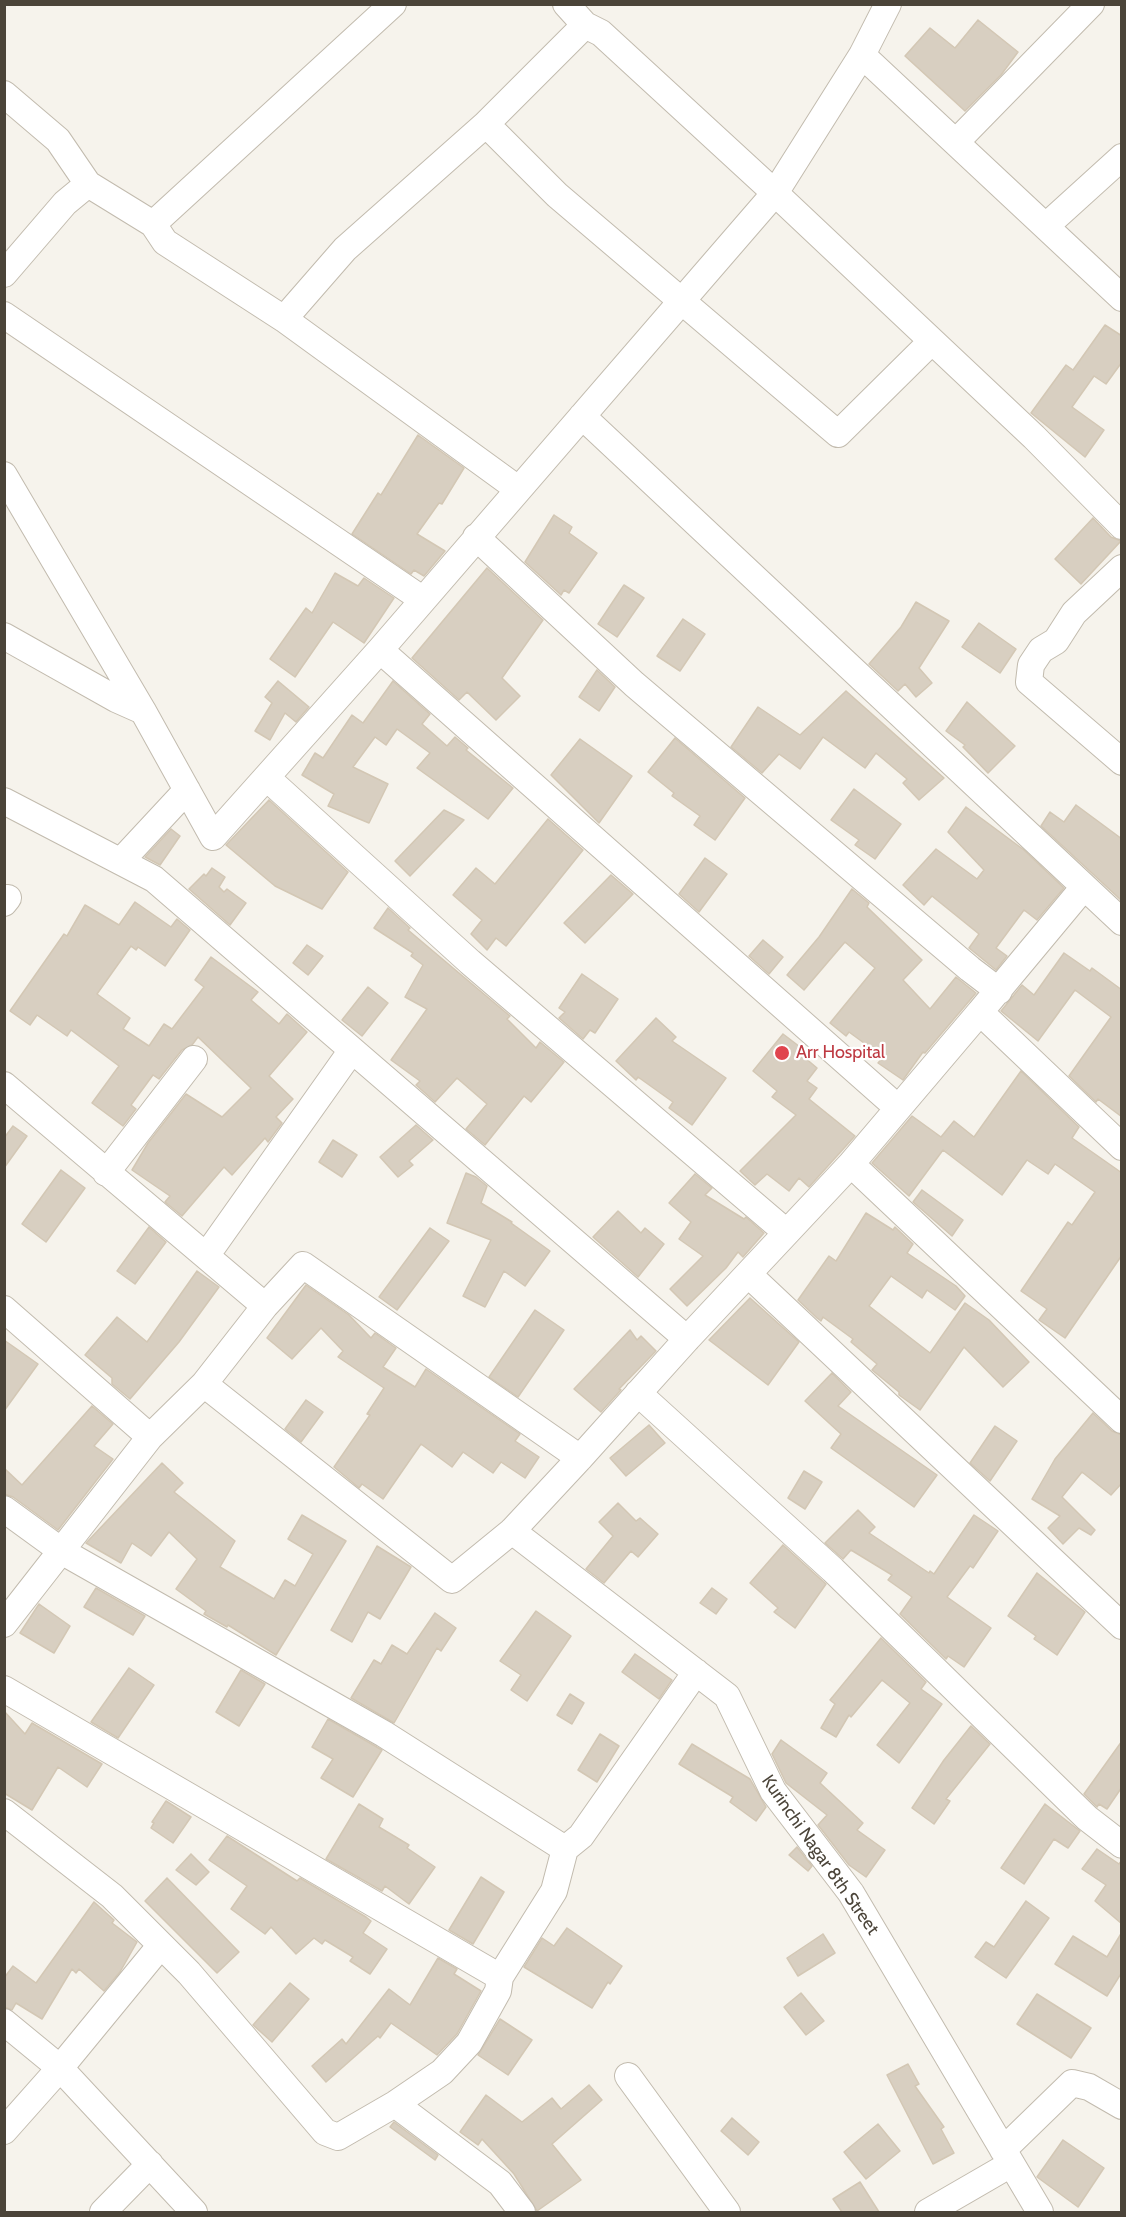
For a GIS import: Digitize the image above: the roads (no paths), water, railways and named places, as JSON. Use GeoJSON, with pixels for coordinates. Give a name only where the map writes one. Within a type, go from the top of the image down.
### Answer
{"type":"FeatureCollection","features":[{"type":"Feature","properties":{"kind":"street"},"geometry":{"type":"LineString","coordinates":[[153,224],[393,4]]}},
{"type":"Feature","properties":{"kind":"street"},"geometry":{"type":"LineString","coordinates":[[566,4],[585,25],[601,33],[775,193],[1034,438],[1122,526]]}},
{"type":"Feature","properties":{"kind":"street"},"geometry":{"type":"LineString","coordinates":[[4,475],[143,711],[213,837],[380,651],[422,599],[775,193],[862,55],[888,4]]}},
{"type":"Feature","properties":{"kind":"street"},"geometry":{"type":"LineString","coordinates":[[956,142],[1091,4]]}},
{"type":"Feature","properties":{"kind":"street"},"geometry":{"type":"LineString","coordinates":[[284,319],[345,249],[486,124],[585,25]]}},
{"type":"Feature","properties":{"kind":"street"},"geometry":{"type":"LineString","coordinates":[[862,55],[1122,298]]}},
{"type":"Feature","properties":{"kind":"street"},"geometry":{"type":"LineString","coordinates":[[4,94],[58,140],[87,184],[153,224],[165,242],[284,319],[518,489]]}},
{"type":"Feature","properties":{"kind":"street"},"geometry":{"type":"LineString","coordinates":[[486,124],[557,195],[838,434],[932,341]]}},
{"type":"Feature","properties":{"kind":"street"},"geometry":{"type":"LineString","coordinates":[[1046,226],[1122,157]]}},
{"type":"Feature","properties":{"kind":"street"},"geometry":{"type":"LineString","coordinates":[[4,274],[65,203],[87,184]]}},
{"type":"Feature","properties":{"kind":"street"},"geometry":{"type":"LineString","coordinates":[[4,315],[422,599]]}},
{"type":"Feature","properties":{"kind":"street"},"geometry":{"type":"LineString","coordinates":[[582,416],[1122,922]]}},
{"type":"Feature","properties":{"kind":"street"},"geometry":{"type":"LineString","coordinates":[[476,537],[634,684],[970,969],[999,991]]}},
{"type":"Feature","properties":{"kind":"street"},"geometry":{"type":"LineString","coordinates":[[1122,568],[1074,613],[1056,641],[1041,650],[1031,664],[1029,682],[1122,762]]}},
{"type":"Feature","properties":{"kind":"street"},"geometry":{"type":"LineString","coordinates":[[4,636],[143,711]]}},
{"type":"Feature","properties":{"kind":"street"},"geometry":{"type":"LineString","coordinates":[[380,651],[898,1108]]}},
{"type":"Feature","properties":{"kind":"street"},"geometry":{"type":"LineString","coordinates":[[267,778],[470,962],[786,1233]]}},
{"type":"Feature","properties":{"kind":"street"},"geometry":{"type":"LineString","coordinates":[[121,861],[187,790]]}},
{"type":"Feature","properties":{"kind":"street"},"geometry":{"type":"LineString","coordinates":[[4,801],[154,879],[687,1339]]}},
{"type":"Feature","properties":{"kind":"street"},"geometry":{"type":"LineString","coordinates":[[204,1384],[452,1580],[512,1531],[851,1164],[999,991],[1084,887]]}},
{"type":"Feature","properties":{"kind":"street"},"geometry":{"type":"LineString","coordinates":[[980,1012],[1122,1147]]}},
{"type":"Feature","properties":{"kind":"street"},"geometry":{"type":"LineString","coordinates":[[206,1256],[352,1050]]}},
{"type":"Feature","properties":{"kind":"street"},"geometry":{"type":"LineString","coordinates":[[106,1173],[195,1059]]}},
{"type":"Feature","properties":{"kind":"street"},"geometry":{"type":"LineString","coordinates":[[4,1085],[265,1306]]}},
{"type":"Feature","properties":{"kind":"street"},"geometry":{"type":"LineString","coordinates":[[851,1164],[1122,1419]]}},
{"type":"Feature","properties":{"kind":"street"},"geometry":{"type":"LineString","coordinates":[[4,1624],[63,1552],[150,1437],[204,1384],[265,1306],[303,1264],[580,1458]]}},
{"type":"Feature","properties":{"kind":"street"},"geometry":{"type":"LineString","coordinates":[[748,1274],[1122,1626]]}},
{"type":"Feature","properties":{"kind":"street"},"geometry":{"type":"LineString","coordinates":[[4,1309],[150,1437]]}},
{"type":"Feature","properties":{"kind":"street"},"geometry":{"type":"LineString","coordinates":[[638,1393],[832,1570],[1087,1818],[1122,1845]]}},
{"type":"Feature","properties":{"kind":"street"},"geometry":{"type":"LineString","coordinates":[[4,1509],[63,1552],[384,1734],[565,1849]]}},
{"type":"Feature","properties":{"kind":"street","name":"Kurinchi Nagar 8th Street"},"geometry":{"type":"LineString","coordinates":[[512,1531],[727,1696],[773,1791],[851,1893],[1035,2204]]}},
{"type":"Feature","properties":{"kind":"street"},"geometry":{"type":"LineString","coordinates":[[4,1812],[112,1896],[189,1973],[325,2132],[338,2137],[442,2072],[469,2043],[498,1991],[500,1977],[554,1891],[565,1849],[581,1836],[696,1672]]}},
{"type":"Feature","properties":{"kind":"street"},"geometry":{"type":"LineString","coordinates":[[4,1689],[500,1977]]}},
{"type":"Feature","properties":{"kind":"street"},"geometry":{"type":"LineString","coordinates":[[4,2131],[60,2068],[161,1945]]}},
{"type":"Feature","properties":{"kind":"street"},"geometry":{"type":"LineString","coordinates":[[4,2022],[60,2068],[194,2212]]}},
{"type":"Feature","properties":{"kind":"street"},"geometry":{"type":"LineString","coordinates":[[628,2076],[727,2212]]}},
{"type":"Feature","properties":{"kind":"street"},"geometry":{"type":"LineString","coordinates":[[928,2212],[1006,2156],[1003,2150],[1072,2083],[1089,2086],[1122,2106]]}},
{"type":"Feature","properties":{"kind":"street"},"geometry":{"type":"LineString","coordinates":[[394,2104],[500,2183],[522,2212]]}},
{"type":"Feature","properties":{"kind":"street"},"geometry":{"type":"LineString","coordinates":[[103,2212],[150,2164]]}},
{"type":"Feature","properties":{"kind":"street"},"geometry":{"type":"LineString","coordinates":[[1035,2204],[1056,2212]]}},
{"type":"Feature","properties":{"kind":"place","name":"Arr Hospital"},"geometry":{"type":"Point","coordinates":[782,1053]}}]}
